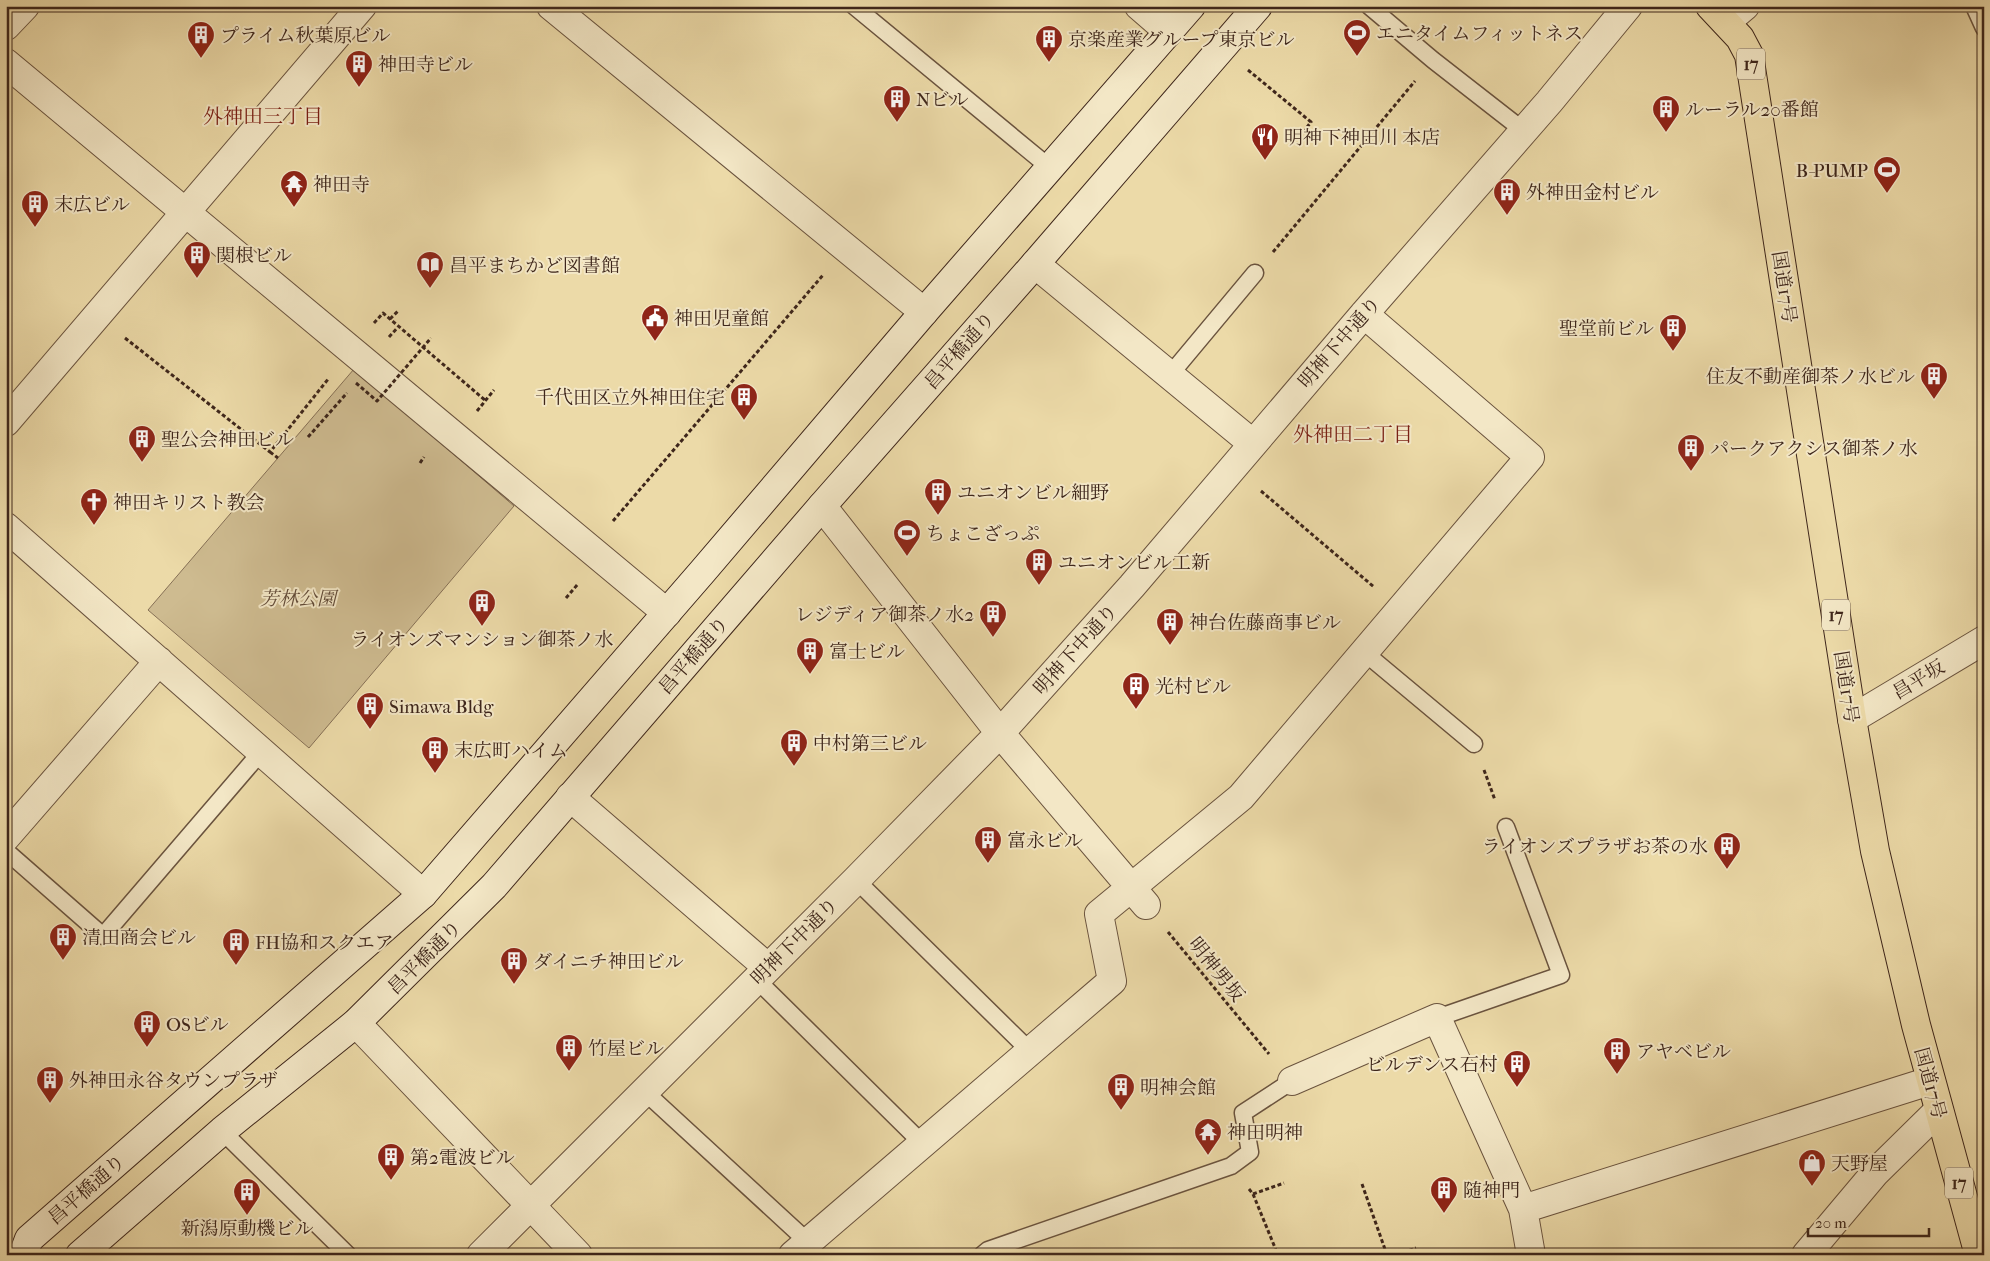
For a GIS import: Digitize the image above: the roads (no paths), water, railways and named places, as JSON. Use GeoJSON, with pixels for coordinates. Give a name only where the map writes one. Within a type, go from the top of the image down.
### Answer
{"type":"FeatureCollection","features":[{"type":"Feature","properties":{"kind":"highway","name":"国道17号"},"geometry":{"type":"LineString","coordinates":[[1727,11],[1749,55],[1874,851],[1894,941],[1930,1081],[1980,1255]]}},
{"type":"Feature","properties":{"kind":"street"},"geometry":{"type":"LineString","coordinates":[[6,26],[25,6]]}},
{"type":"Feature","properties":{"kind":"street"},"geometry":{"type":"LineString","coordinates":[[6,422],[362,6]]}},
{"type":"Feature","properties":{"kind":"street"},"geometry":{"type":"LineString","coordinates":[[551,6],[924,312]]}},
{"type":"Feature","properties":{"kind":"street"},"geometry":{"type":"LineString","coordinates":[[1139,6],[1169,32]]}},
{"type":"Feature","properties":{"kind":"street","name":"昌平橋通り"},"geometry":{"type":"LineString","coordinates":[[23,1255],[29,1239],[423,894],[667,613],[924,312],[1191,6]]}},
{"type":"Feature","properties":{"kind":"street","name":"昌平橋通り"},"geometry":{"type":"LineString","coordinates":[[80,1255],[222,1131],[356,1024],[494,886],[1258,6]]}},
{"type":"Feature","properties":{"kind":"street","name":"明神下中通り"},"geometry":{"type":"LineString","coordinates":[[481,1255],[856,880],[1000,733],[1132,586],[1232,466],[1524,131],[1628,6]]}},
{"type":"Feature","properties":{"kind":"street"},"geometry":{"type":"LineString","coordinates":[[6,63],[667,613]]}},
{"type":"Feature","properties":{"kind":"street"},"geometry":{"type":"LineString","coordinates":[[1035,264],[1252,443]]}},
{"type":"Feature","properties":{"kind":"street"},"geometry":{"type":"LineString","coordinates":[[800,1248],[1112,981],[1098,914],[1138,896],[1241,797],[1530,457],[1364,314]]}},
{"type":"Feature","properties":{"kind":"street"},"geometry":{"type":"LineString","coordinates":[[822,506],[1000,733],[1138,896]]}},
{"type":"Feature","properties":{"kind":"street"},"geometry":{"type":"LineString","coordinates":[[6,527],[423,894]]}},
{"type":"Feature","properties":{"kind":"street","name":"昌平坂"},"geometry":{"type":"LineString","coordinates":[[1852,719],[1984,640]]}},
{"type":"Feature","properties":{"kind":"street"},"geometry":{"type":"LineString","coordinates":[[6,837],[159,661]]}},
{"type":"Feature","properties":{"kind":"street"},"geometry":{"type":"LineString","coordinates":[[570,797],[761,973]]}},
{"type":"Feature","properties":{"kind":"street"},"geometry":{"type":"LineString","coordinates":[[1292,1081],[1437,1018],[1523,1209],[1531,1255]]}},
{"type":"Feature","properties":{"kind":"street"},"geometry":{"type":"LineString","coordinates":[[356,1024],[578,1255]]}},
{"type":"Feature","properties":{"kind":"street"},"geometry":{"type":"LineString","coordinates":[[1523,1209],[1930,1081]]}},
{"type":"Feature","properties":{"kind":"street"},"geometry":{"type":"LineString","coordinates":[[1806,1255],[1876,1173],[1938,1111]]}},
{"type":"Feature","properties":{"kind":"lane"},"geometry":{"type":"LineString","coordinates":[[854,6],[1049,168]]}},
{"type":"Feature","properties":{"kind":"lane"},"geometry":{"type":"LineString","coordinates":[[1368,6],[1524,131]]}},
{"type":"Feature","properties":{"kind":"lane"},"geometry":{"type":"LineString","coordinates":[[1974,6],[1984,28]]}},
{"type":"Feature","properties":{"kind":"lane"},"geometry":{"type":"LineString","coordinates":[[1169,376],[1255,273]]}},
{"type":"Feature","properties":{"kind":"lane"},"geometry":{"type":"LineString","coordinates":[[1365,653],[1474,744]]}},
{"type":"Feature","properties":{"kind":"lane"},"geometry":{"type":"LineString","coordinates":[[6,850],[103,936],[261,752]]}},
{"type":"Feature","properties":{"kind":"lane"},"geometry":{"type":"LineString","coordinates":[[1437,1018],[1562,975],[1506,827]]}},
{"type":"Feature","properties":{"kind":"lane"},"geometry":{"type":"LineString","coordinates":[[856,880],[1030,1051]]}},
{"type":"Feature","properties":{"kind":"lane"},"geometry":{"type":"LineString","coordinates":[[761,973],[923,1144]]}},
{"type":"Feature","properties":{"kind":"lane"},"geometry":{"type":"LineString","coordinates":[[982,1255],[988,1250],[1231,1166],[1250,1152],[1244,1113],[1292,1081]]}},
{"type":"Feature","properties":{"kind":"lane"},"geometry":{"type":"LineString","coordinates":[[644,1091],[800,1248]]}},
{"type":"Feature","properties":{"kind":"lane"},"geometry":{"type":"LineString","coordinates":[[222,1131],[348,1255]]}},
{"type":"Feature","properties":{"kind":"place","name":"エニタイムフィットネス"},"geometry":{"type":"Point","coordinates":[1357,57]}},
{"type":"Feature","properties":{"kind":"place","name":"プライム秋葉原ビル"},"geometry":{"type":"Point","coordinates":[201,59]}},
{"type":"Feature","properties":{"kind":"place","name":"京楽産業グループ東京ビル"},"geometry":{"type":"Point","coordinates":[1049,63]}},
{"type":"Feature","properties":{"kind":"place","name":"神田寺ビル"},"geometry":{"type":"Point","coordinates":[359,88]}},
{"type":"Feature","properties":{"kind":"place","name":"Nビル"},"geometry":{"type":"Point","coordinates":[897,123]}},
{"type":"Feature","properties":{"kind":"place","name":"ルーラル20番館"},"geometry":{"type":"Point","coordinates":[1666,133]}},
{"type":"Feature","properties":{"kind":"place","name":"明神下神田川 本店"},"geometry":{"type":"Point","coordinates":[1265,161]}},
{"type":"Feature","properties":{"kind":"place","name":"B-PUMP"},"geometry":{"type":"Point","coordinates":[1887,194]}},
{"type":"Feature","properties":{"kind":"place","name":"神田寺"},"geometry":{"type":"Point","coordinates":[294,208]}},
{"type":"Feature","properties":{"kind":"place","name":"外神田金村ビル"},"geometry":{"type":"Point","coordinates":[1507,216]}},
{"type":"Feature","properties":{"kind":"place","name":"末広ビル"},"geometry":{"type":"Point","coordinates":[35,228]}},
{"type":"Feature","properties":{"kind":"place","name":"関根ビル"},"geometry":{"type":"Point","coordinates":[197,279]}},
{"type":"Feature","properties":{"kind":"place","name":"昌平まちかど図書館"},"geometry":{"type":"Point","coordinates":[430,289]}},
{"type":"Feature","properties":{"kind":"place","name":"神田児童館"},"geometry":{"type":"Point","coordinates":[655,342]}},
{"type":"Feature","properties":{"kind":"place","name":"聖堂前ビル"},"geometry":{"type":"Point","coordinates":[1673,352]}},
{"type":"Feature","properties":{"kind":"place","name":"住友不動産御茶ノ水ビル"},"geometry":{"type":"Point","coordinates":[1934,400]}},
{"type":"Feature","properties":{"kind":"place","name":"千代田区立外神田住宅"},"geometry":{"type":"Point","coordinates":[744,421]}},
{"type":"Feature","properties":{"kind":"place","name":"聖公会神田ビル"},"geometry":{"type":"Point","coordinates":[142,463]}},
{"type":"Feature","properties":{"kind":"place","name":"パークアクシス御茶ノ水"},"geometry":{"type":"Point","coordinates":[1691,472]}},
{"type":"Feature","properties":{"kind":"place","name":"ユニオンビル細野"},"geometry":{"type":"Point","coordinates":[938,516]}},
{"type":"Feature","properties":{"kind":"place","name":"神田キリスト教会"},"geometry":{"type":"Point","coordinates":[94,526]}},
{"type":"Feature","properties":{"kind":"place","name":"ちょこざっぷ"},"geometry":{"type":"Point","coordinates":[907,557]}},
{"type":"Feature","properties":{"kind":"place","name":"ユニオンビル工新"},"geometry":{"type":"Point","coordinates":[1039,586]}},
{"type":"Feature","properties":{"kind":"place","name":"ライオンズマンション御茶ノ水"},"geometry":{"type":"Point","coordinates":[482,627]}},
{"type":"Feature","properties":{"kind":"place","name":"レジディア御茶ノ水2"},"geometry":{"type":"Point","coordinates":[993,638]}},
{"type":"Feature","properties":{"kind":"place","name":"神台佐藤商事ビル"},"geometry":{"type":"Point","coordinates":[1170,646]}},
{"type":"Feature","properties":{"kind":"place","name":"富士ビル"},"geometry":{"type":"Point","coordinates":[810,675]}},
{"type":"Feature","properties":{"kind":"place","name":"光村ビル"},"geometry":{"type":"Point","coordinates":[1136,710]}},
{"type":"Feature","properties":{"kind":"place","name":"Simawa Bldg"},"geometry":{"type":"Point","coordinates":[370,730]}},
{"type":"Feature","properties":{"kind":"place","name":"中村第三ビル"},"geometry":{"type":"Point","coordinates":[794,767]}},
{"type":"Feature","properties":{"kind":"place","name":"末広町ハイム"},"geometry":{"type":"Point","coordinates":[435,774]}},
{"type":"Feature","properties":{"kind":"place","name":"富永ビル"},"geometry":{"type":"Point","coordinates":[988,864]}},
{"type":"Feature","properties":{"kind":"place","name":"ライオンズプラザお茶の水"},"geometry":{"type":"Point","coordinates":[1727,870]}},
{"type":"Feature","properties":{"kind":"place","name":"清田商会ビル"},"geometry":{"type":"Point","coordinates":[63,961]}},
{"type":"Feature","properties":{"kind":"place","name":"FH協和スクエア"},"geometry":{"type":"Point","coordinates":[236,966]}},
{"type":"Feature","properties":{"kind":"place","name":"ダイニチ神田ビル"},"geometry":{"type":"Point","coordinates":[514,985]}},
{"type":"Feature","properties":{"kind":"place","name":"OSビル"},"geometry":{"type":"Point","coordinates":[147,1048]}},
{"type":"Feature","properties":{"kind":"place","name":"竹屋ビル"},"geometry":{"type":"Point","coordinates":[569,1072]}},
{"type":"Feature","properties":{"kind":"place","name":"アヤベビル"},"geometry":{"type":"Point","coordinates":[1617,1075]}},
{"type":"Feature","properties":{"kind":"place","name":"ビルデンス石村"},"geometry":{"type":"Point","coordinates":[1517,1088]}},
{"type":"Feature","properties":{"kind":"place","name":"外神田永谷タウンプラザ"},"geometry":{"type":"Point","coordinates":[50,1104]}},
{"type":"Feature","properties":{"kind":"place","name":"明神会館"},"geometry":{"type":"Point","coordinates":[1121,1111]}},
{"type":"Feature","properties":{"kind":"place","name":"神田明神"},"geometry":{"type":"Point","coordinates":[1208,1156]}},
{"type":"Feature","properties":{"kind":"place","name":"第2電波ビル"},"geometry":{"type":"Point","coordinates":[391,1181]}},
{"type":"Feature","properties":{"kind":"place","name":"天野屋"},"geometry":{"type":"Point","coordinates":[1812,1187]}},
{"type":"Feature","properties":{"kind":"place","name":"随神門"},"geometry":{"type":"Point","coordinates":[1444,1214]}},
{"type":"Feature","properties":{"kind":"place","name":"新潟原動機ビル"},"geometry":{"type":"Point","coordinates":[247,1216]}},
{"type":"Feature","properties":{"kind":"district","name":"外神田三丁目"},"geometry":{"type":"Point","coordinates":[263,116]}},
{"type":"Feature","properties":{"kind":"district","name":"外神田二丁目"},"geometry":{"type":"Point","coordinates":[1353,434]}},
{"type":"Feature","properties":{"kind":"park label","name":"芳林公園"},"geometry":{"type":"Point","coordinates":[298,598]}}]}
